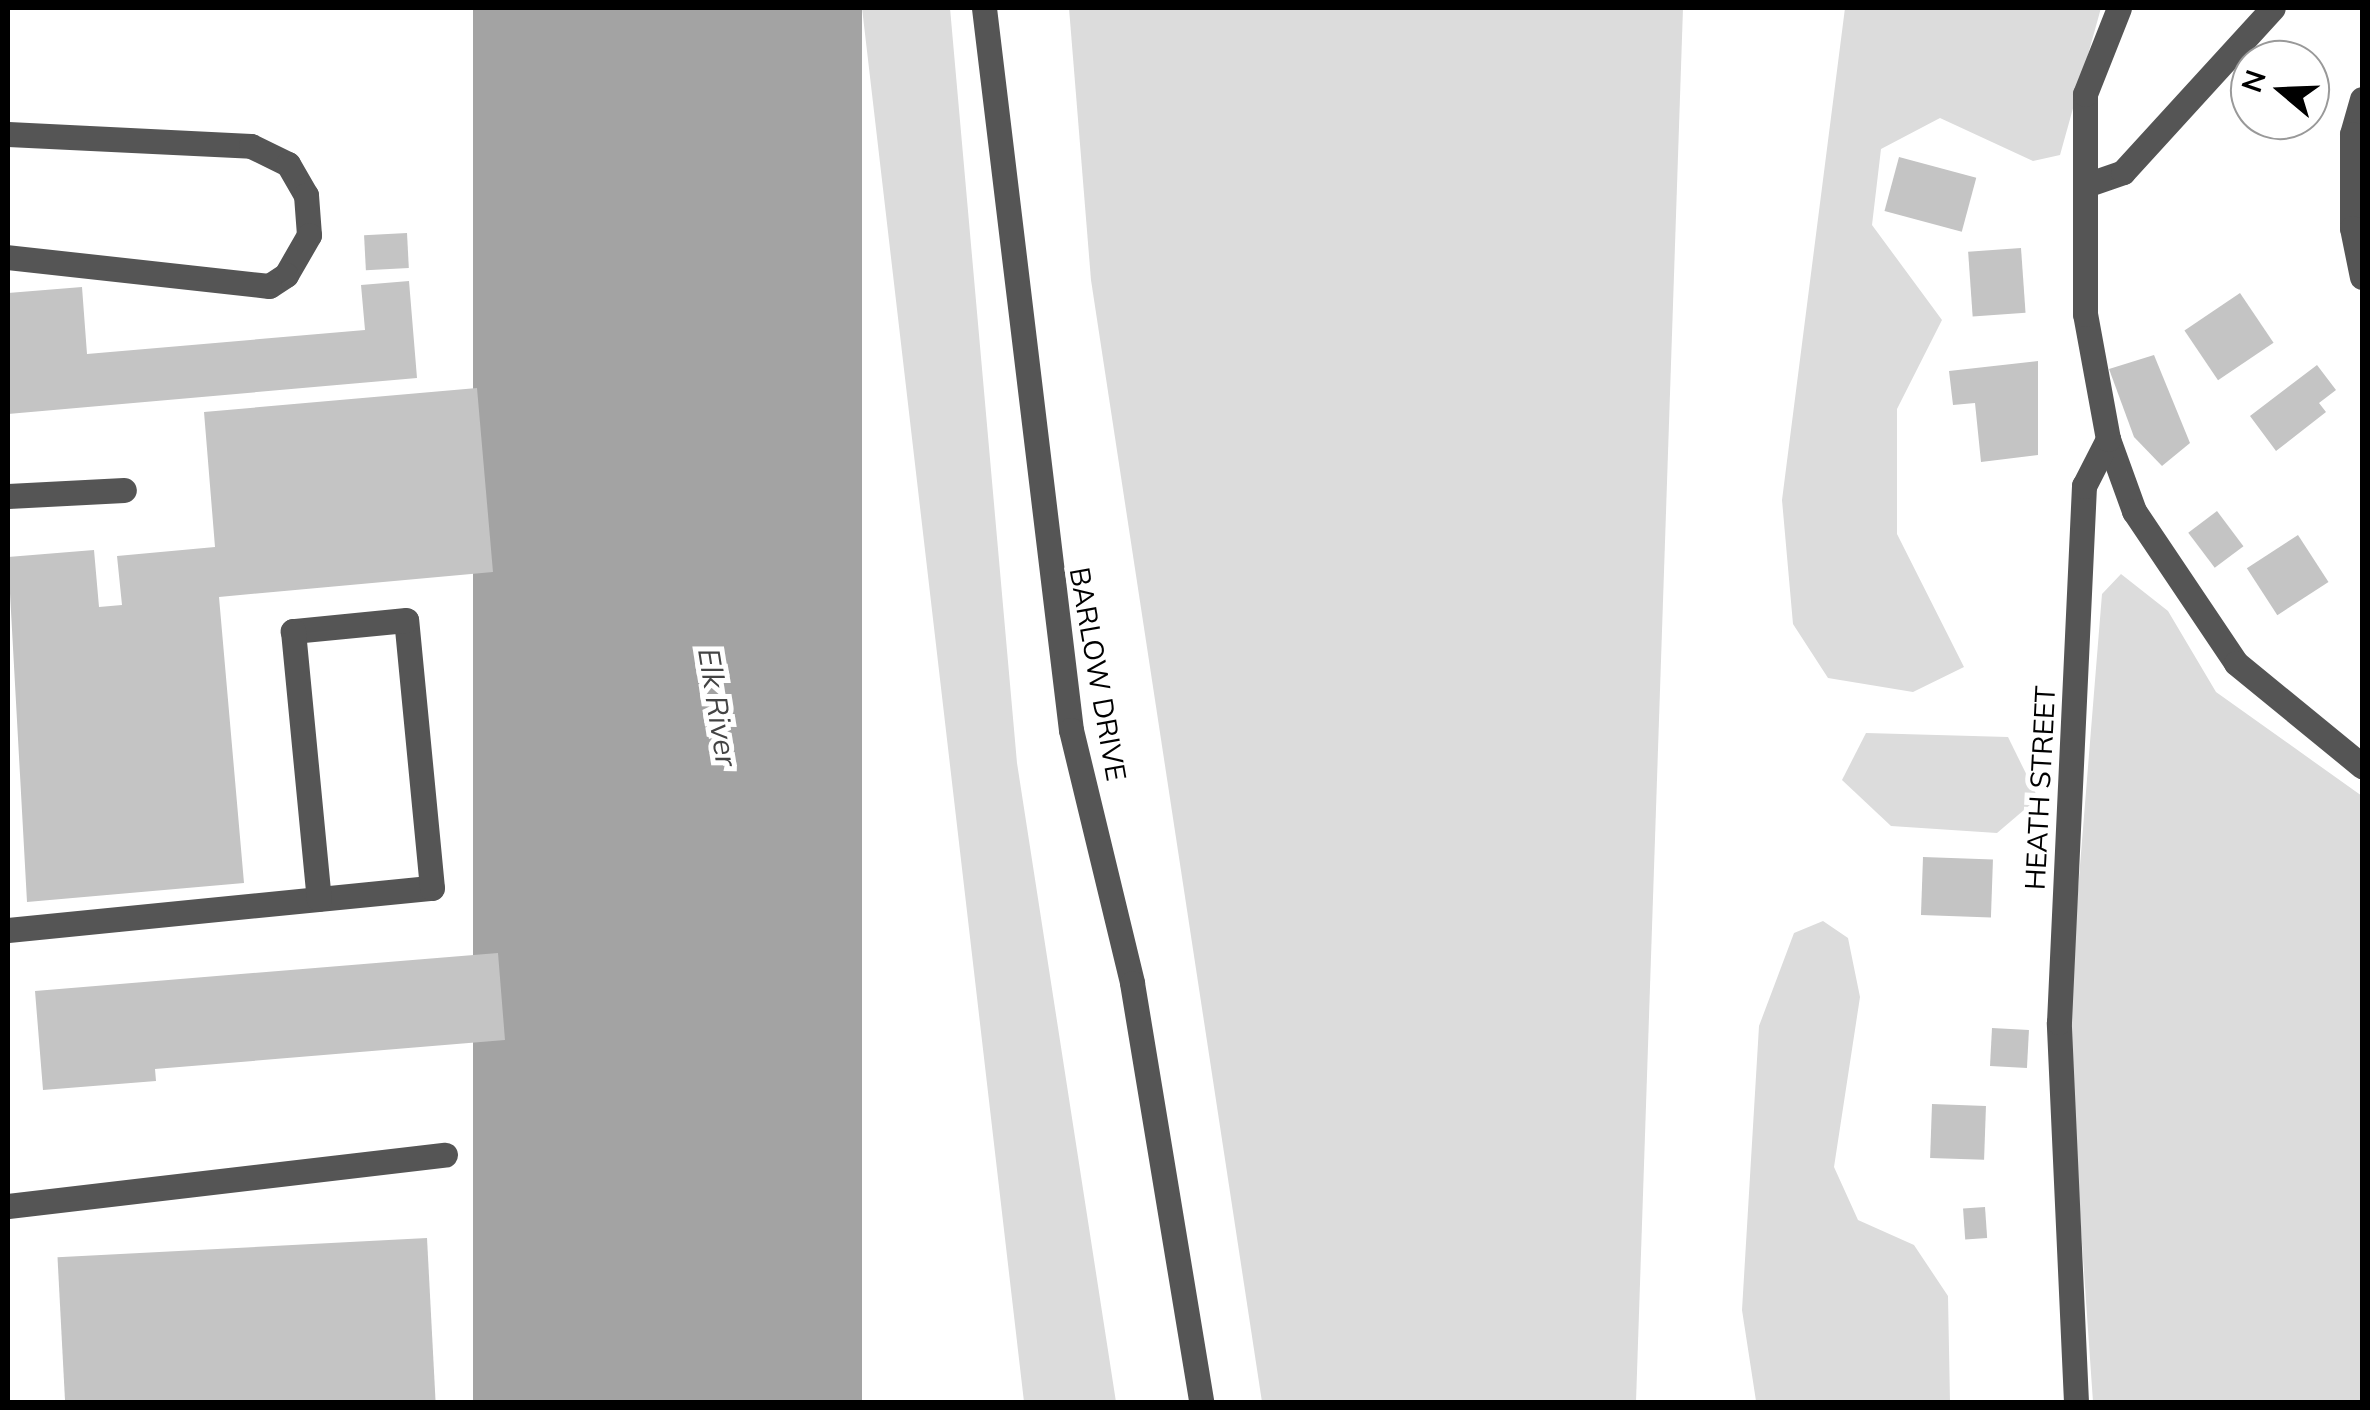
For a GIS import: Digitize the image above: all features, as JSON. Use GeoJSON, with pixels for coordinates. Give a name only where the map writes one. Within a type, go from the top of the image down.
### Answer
{"type":"FeatureCollection","features":[{"type":"Feature","properties":{"kind":"street","name":"BARLOW DRIVE"},"geometry":{"type":"LineString","coordinates":[[984,8],[1071,730],[1132,983],[1200,1402]]}},
{"type":"Feature","properties":{"kind":"street"},"geometry":{"type":"LineString","coordinates":[[2119,8],[2085,94],[2085,314],[2108,439],[2134,511],[2236,663],[2362,766]]}},
{"type":"Feature","properties":{"kind":"street"},"geometry":{"type":"LineString","coordinates":[[2086,185],[2123,172],[2272,8]]}},
{"type":"Feature","properties":{"kind":"street"},"geometry":{"type":"LineString","coordinates":[[2362,99],[2352,134],[2352,228],[2362,276]]}},
{"type":"Feature","properties":{"kind":"street"},"geometry":{"type":"LineString","coordinates":[[8,134],[251,146],[288,164],[306,194],[309,235],[286,276],[269,286],[8,257]]}},
{"type":"Feature","properties":{"kind":"street","name":"HEATH STREET"},"geometry":{"type":"LineString","coordinates":[[2076,1402],[2059,1022],[2084,486],[2108,439]]}},
{"type":"Feature","properties":{"kind":"street"},"geometry":{"type":"LineString","coordinates":[[8,496],[124,490]]}},
{"type":"Feature","properties":{"kind":"street"},"geometry":{"type":"LineString","coordinates":[[8,930],[432,888],[406,620],[293,631],[319,899]]}},
{"type":"Feature","properties":{"kind":"street"},"geometry":{"type":"LineString","coordinates":[[8,1206],[445,1155]]}},
{"type":"Feature","properties":{"kind":"shaded area"},"geometry":{"type":"Polygon","coordinates":[[[862,8],[950,8],[1017,763],[1116,1402],[1024,1402],[862,8]]]}},
{"type":"Feature","properties":{"kind":"shaded area"},"geometry":{"type":"Polygon","coordinates":[[[1069,8],[1683,8],[1636,1402],[1262,1402],[1091,280],[1069,8]]]}},
{"type":"Feature","properties":{"kind":"shaded area"},"geometry":{"type":"Polygon","coordinates":[[[1845,8],[2101,8],[2060,155],[2033,161],[1940,118],[1881,149],[1872,225],[1942,320],[1897,409],[1897,534],[1964,667],[1913,692],[1828,678],[1793,624],[1782,500],[1845,8]]]}},
{"type":"Feature","properties":{"kind":"shaded area"},"geometry":{"type":"Polygon","coordinates":[[[2121,574],[2168,611],[2216,692],[2362,796],[2362,1402],[2093,1402],[2067,1026],[2102,594],[2121,574]]]}},
{"type":"Feature","properties":{"kind":"shaded area"},"geometry":{"type":"Polygon","coordinates":[[[544,588],[650,1402],[533,1402],[475,595],[544,588]]]}},
{"type":"Feature","properties":{"kind":"shaded area"},"geometry":{"type":"Polygon","coordinates":[[[1866,733],[2008,737],[2038,798],[1997,833],[1891,826],[1842,780],[1866,733]]]}},
{"type":"Feature","properties":{"kind":"shaded area"},"geometry":{"type":"Polygon","coordinates":[[[1823,921],[1848,938],[1860,997],[1834,1167],[1858,1220],[1914,1245],[1948,1296],[1950,1402],[1756,1401],[1742,1310],[1759,1026],[1794,933],[1823,921]]]}},
{"type":"Feature","properties":{"kind":"water","name":"Elk River"},"geometry":{"type":"Polygon","coordinates":[[[473,8],[862,8],[862,1402],[473,1402],[473,8]]]}},
{"type":"Feature","properties":{"kind":"building"},"geometry":{"type":"Polygon","coordinates":[[[1899,157],[1976,178],[1962,232],[1885,211],[1899,157]]]}},
{"type":"Feature","properties":{"kind":"building"},"geometry":{"type":"Polygon","coordinates":[[[407,233],[409,268],[366,270],[364,235],[407,233]]]}},
{"type":"Feature","properties":{"kind":"building"},"geometry":{"type":"Polygon","coordinates":[[[2021,248],[2026,313],[1973,317],[1968,252],[2021,248]]]}},
{"type":"Feature","properties":{"kind":"building"},"geometry":{"type":"Polygon","coordinates":[[[409,281],[417,378],[8,414],[8,293],[82,287],[87,354],[365,330],[361,285],[409,281]]]}},
{"type":"Feature","properties":{"kind":"building"},"geometry":{"type":"Polygon","coordinates":[[[2240,293],[2274,343],[2218,380],[2184,330],[2240,293]]]}},
{"type":"Feature","properties":{"kind":"building"},"geometry":{"type":"Polygon","coordinates":[[[2154,355],[2190,443],[2162,466],[2134,437],[2109,369],[2154,355]]]}},
{"type":"Feature","properties":{"kind":"building"},"geometry":{"type":"Polygon","coordinates":[[[2038,361],[2038,455],[1981,462],[1975,403],[1953,405],[1949,371],[2038,361]]]}},
{"type":"Feature","properties":{"kind":"building"},"geometry":{"type":"Polygon","coordinates":[[[2317,365],[2336,390],[2319,403],[2326,412],[2276,451],[2250,416],[2317,365]]]}},
{"type":"Feature","properties":{"kind":"building"},"geometry":{"type":"Polygon","coordinates":[[[477,388],[493,572],[219,597],[244,883],[27,902],[8,557],[94,550],[99,607],[122,605],[117,556],[215,547],[204,412],[477,388]]]}},
{"type":"Feature","properties":{"kind":"building"},"geometry":{"type":"Polygon","coordinates":[[[2217,511],[2243,546],[2215,568],[2188,533],[2217,511]]]}},
{"type":"Feature","properties":{"kind":"building"},"geometry":{"type":"Polygon","coordinates":[[[2298,535],[2328,582],[2277,615],[2247,568],[2298,535]]]}},
{"type":"Feature","properties":{"kind":"building"},"geometry":{"type":"Polygon","coordinates":[[[1923,857],[1993,859],[1991,917],[1921,915],[1923,857]]]}},
{"type":"Feature","properties":{"kind":"building"},"geometry":{"type":"Polygon","coordinates":[[[498,953],[505,1040],[155,1069],[156,1081],[43,1090],[35,991],[498,953]]]}},
{"type":"Feature","properties":{"kind":"building"},"geometry":{"type":"Polygon","coordinates":[[[1992,1028],[2029,1030],[2027,1068],[1990,1066],[1992,1028]]]}},
{"type":"Feature","properties":{"kind":"building"},"geometry":{"type":"Polygon","coordinates":[[[1932,1104],[1986,1106],[1984,1160],[1930,1158],[1932,1104]]]}},
{"type":"Feature","properties":{"kind":"building"},"geometry":{"type":"Polygon","coordinates":[[[1985,1207],[1987,1238],[1965,1239],[1963,1209],[1985,1207]]]}},
{"type":"Feature","properties":{"kind":"building"},"geometry":{"type":"Polygon","coordinates":[[[427,1238],[436,1402],[65,1402],[58,1257],[427,1238]]]}}]}
